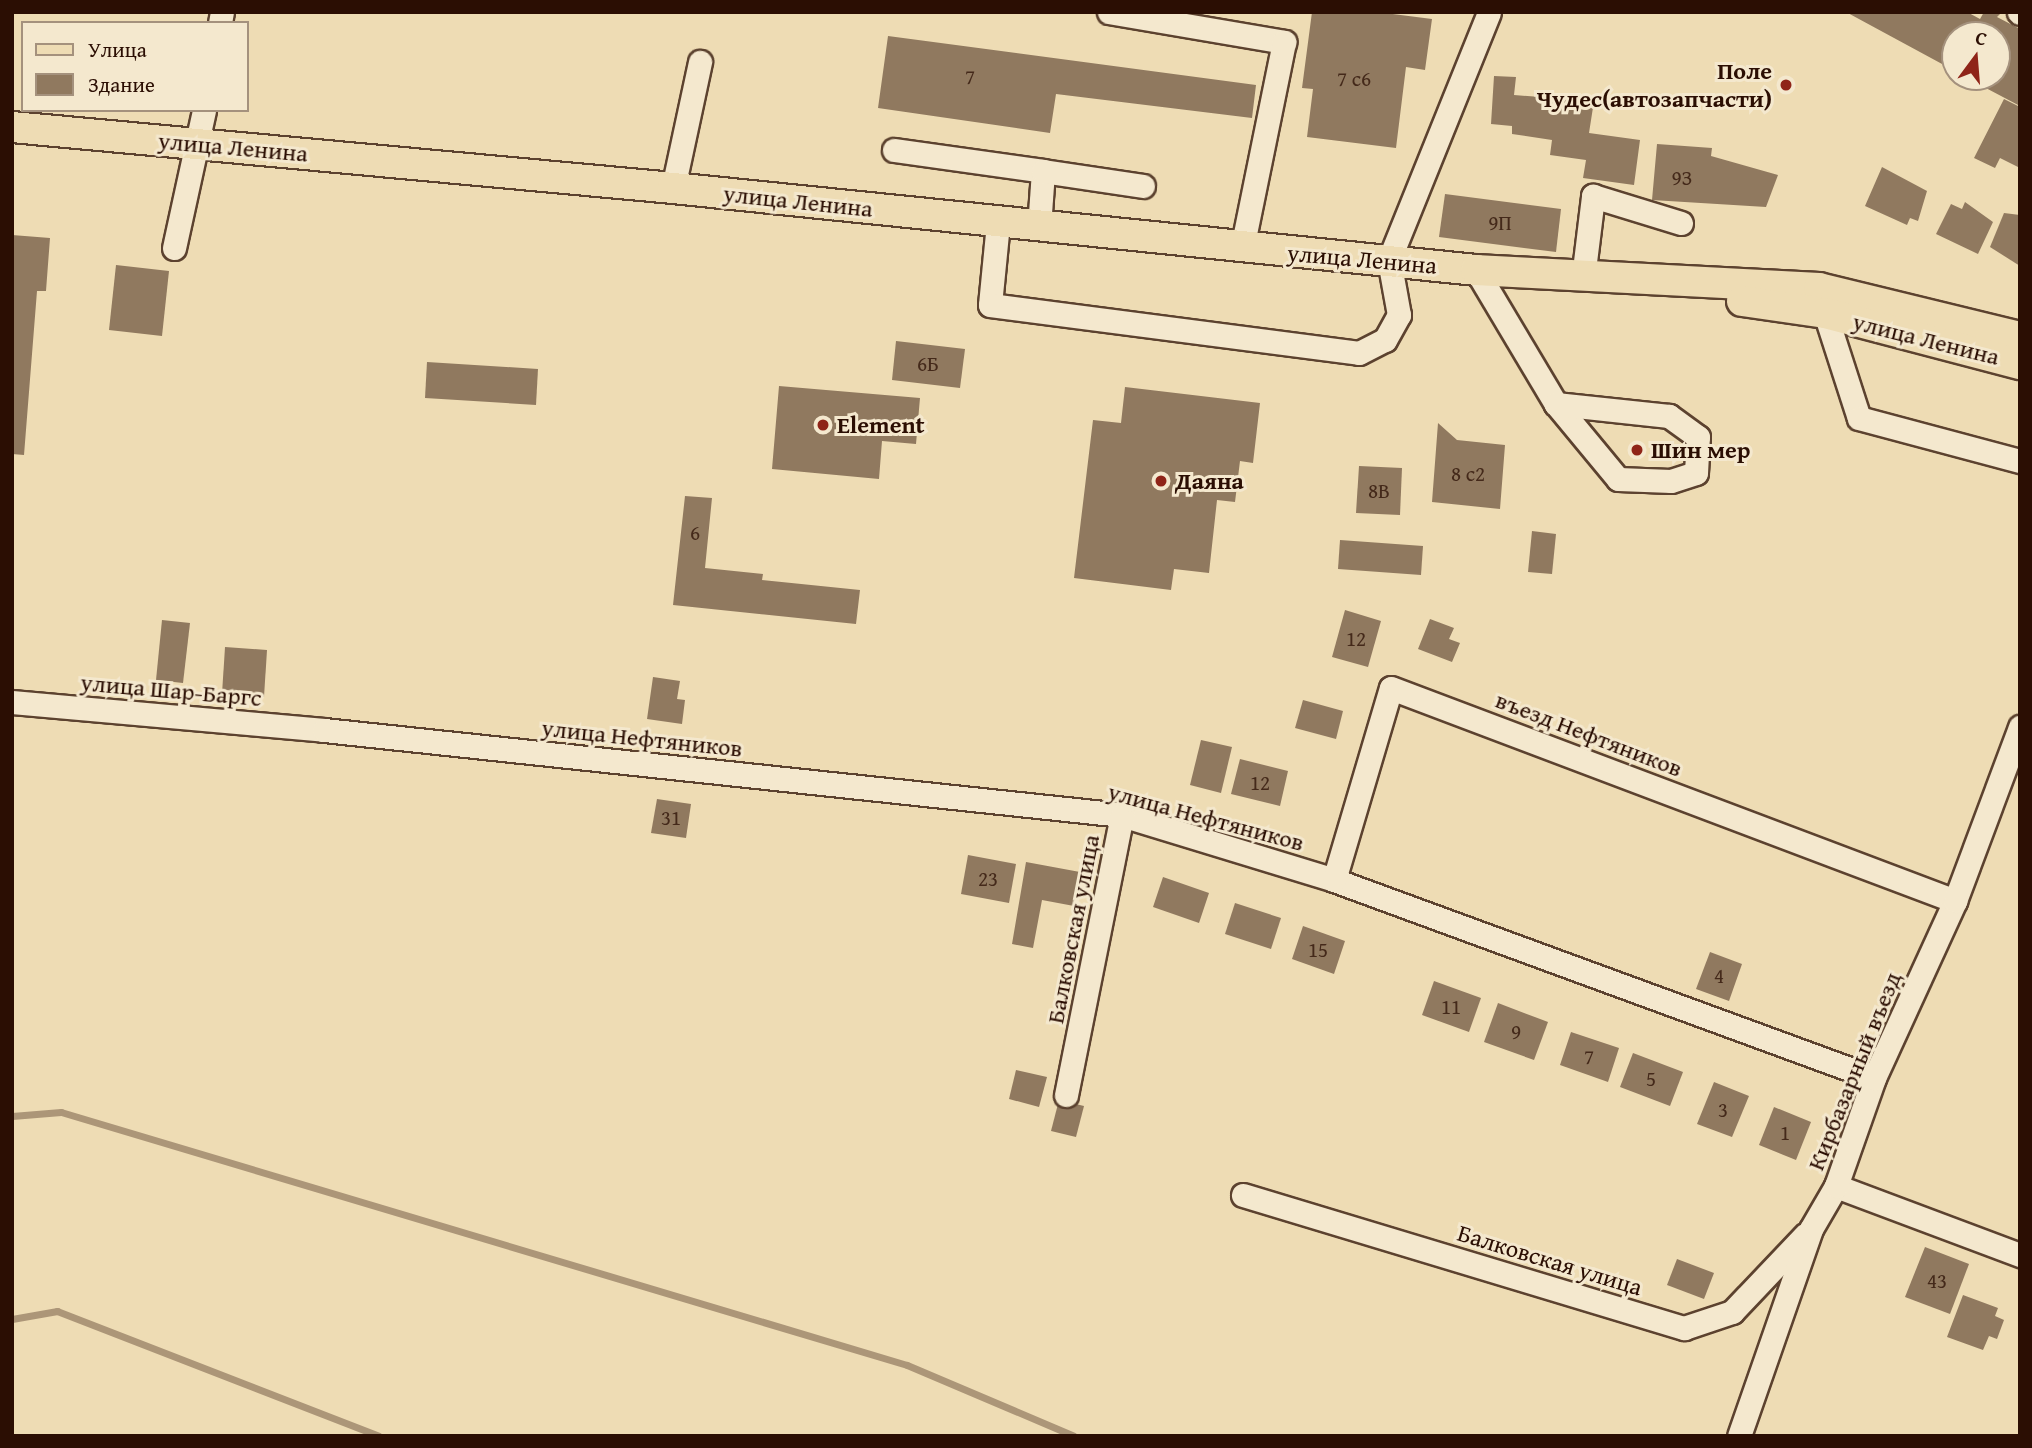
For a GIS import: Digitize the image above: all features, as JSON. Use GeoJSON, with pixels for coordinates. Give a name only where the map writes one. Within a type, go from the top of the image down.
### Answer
{"type":"FeatureCollection","features":[{"type":"Feature","properties":{"kind":"main road","name":"улица Ленина"},"geometry":{"type":"LineString","coordinates":[[12,127],[673,188],[1476,270],[1583,278],[1819,288],[2020,337]]}},
{"type":"Feature","properties":{"kind":"main road","name":"улица Ленина"},"geometry":{"type":"LineString","coordinates":[[1583,278],[1825,313],[2020,364]]}},
{"type":"Feature","properties":{"kind":"street"},"geometry":{"type":"LineString","coordinates":[[1109,12],[1284,42],[1242,248]]}},
{"type":"Feature","properties":{"kind":"street"},"geometry":{"type":"LineString","coordinates":[[998,223],[990,305],[1359,353],[1385,340],[1399,314],[1389,260],[1489,12]]}},
{"type":"Feature","properties":{"kind":"street"},"geometry":{"type":"LineString","coordinates":[[673,188],[700,62]]}},
{"type":"Feature","properties":{"kind":"street"},"geometry":{"type":"LineString","coordinates":[[174,248],[204,112]]}},
{"type":"Feature","properties":{"kind":"street"},"geometry":{"type":"LineString","coordinates":[[894,150],[1143,186]]}},
{"type":"Feature","properties":{"kind":"street"},"geometry":{"type":"LineString","coordinates":[[1039,227],[1043,171]]}},
{"type":"Feature","properties":{"kind":"street"},"geometry":{"type":"LineString","coordinates":[[1583,278],[1594,196],[1681,223]]}},
{"type":"Feature","properties":{"kind":"street"},"geometry":{"type":"LineString","coordinates":[[1476,270],[1556,404],[1618,479],[1671,481],[1696,473],[1698,438],[1669,416],[1556,404]]}},
{"type":"Feature","properties":{"kind":"street"},"geometry":{"type":"LineString","coordinates":[[1825,313],[1859,418],[2020,461]]}},
{"type":"Feature","properties":{"kind":"street","name":"въезд Нефтяников"},"geometry":{"type":"LineString","coordinates":[[1334,880],[1391,688],[1955,901]]}},
{"type":"Feature","properties":{"kind":"street","name":"улица Шар-Баргс"},"geometry":{"type":"LineString","coordinates":[[12,702],[324,730]]}},
{"type":"Feature","properties":{"kind":"street","name":"Кирбазарный въезд"},"geometry":{"type":"LineString","coordinates":[[1739,1436],[1811,1229],[1836,1186],[1874,1078],[1955,901],[2020,727]]}},
{"type":"Feature","properties":{"kind":"street","name":"улица Нефтяников"},"geometry":{"type":"LineString","coordinates":[[324,730],[1122,815],[1334,880],[1874,1078]]}},
{"type":"Feature","properties":{"kind":"street","name":"Балковская улица"},"geometry":{"type":"LineString","coordinates":[[1066,1095],[1122,815]]}},
{"type":"Feature","properties":{"kind":"street"},"geometry":{"type":"LineString","coordinates":[[1836,1186],[2020,1255]]}},
{"type":"Feature","properties":{"kind":"street","name":"Балковская улица"},"geometry":{"type":"LineString","coordinates":[[1243,1195],[1685,1328],[1732,1312],[1811,1229]]}},
{"type":"Feature","properties":{"kind":"building"},"geometry":{"type":"Polygon","coordinates":[[[1312,12],[1377,12],[1432,19],[1425,70],[1406,67],[1396,148],[1307,137],[1313,89],[1302,88],[1312,12]]]}},
{"type":"Feature","properties":{"kind":"building"},"geometry":{"type":"Polygon","coordinates":[[[1846,12],[1967,12],[1980,19],[1984,12],[2001,13],[1997,17],[2005,21],[1941,21],[1941,63],[1846,12]]]}},
{"type":"Feature","properties":{"kind":"building"},"geometry":{"type":"Polygon","coordinates":[[[2011,24],[2020,29],[2020,106],[1992,91],[2011,91],[2011,24]]]}},
{"type":"Feature","properties":{"kind":"building"},"geometry":{"type":"Polygon","coordinates":[[[888,36],[1256,85],[1252,118],[1056,94],[1050,133],[878,108],[888,36]]]}},
{"type":"Feature","properties":{"kind":"building"},"geometry":{"type":"Polygon","coordinates":[[[1494,76],[1516,77],[1514,95],[1594,101],[1589,133],[1640,140],[1634,185],[1583,178],[1586,160],[1550,155],[1552,140],[1512,134],[1512,126],[1491,124],[1494,76]]]}},
{"type":"Feature","properties":{"kind":"building"},"geometry":{"type":"Polygon","coordinates":[[[2004,99],[2020,107],[2020,168],[2000,158],[1995,168],[1974,158],[2004,99]]]}},
{"type":"Feature","properties":{"kind":"building"},"geometry":{"type":"Polygon","coordinates":[[[1657,144],[1712,148],[1711,156],[1778,175],[1766,207],[1652,200],[1657,144]]]}},
{"type":"Feature","properties":{"kind":"building"},"geometry":{"type":"Polygon","coordinates":[[[1882,167],[1927,191],[1918,221],[1910,218],[1907,225],[1865,206],[1882,167]]]}},
{"type":"Feature","properties":{"kind":"building"},"geometry":{"type":"Polygon","coordinates":[[[1445,194],[1561,209],[1556,252],[1439,237],[1445,194]]]}},
{"type":"Feature","properties":{"kind":"building"},"geometry":{"type":"Polygon","coordinates":[[[1965,202],[1993,222],[1978,254],[1936,234],[1951,204],[1962,209],[1965,202]]]}},
{"type":"Feature","properties":{"kind":"building"},"geometry":{"type":"Polygon","coordinates":[[[2004,213],[2020,215],[2020,266],[1990,247],[2004,213]]]}},
{"type":"Feature","properties":{"kind":"building"},"geometry":{"type":"Polygon","coordinates":[[[12,235],[50,238],[46,291],[37,291],[24,455],[12,454],[12,235]]]}},
{"type":"Feature","properties":{"kind":"building"},"geometry":{"type":"Polygon","coordinates":[[[116,265],[169,271],[162,336],[109,330],[116,265]]]}},
{"type":"Feature","properties":{"kind":"building"},"geometry":{"type":"Polygon","coordinates":[[[896,341],[965,349],[960,388],[892,380],[896,341]]]}},
{"type":"Feature","properties":{"kind":"building"},"geometry":{"type":"Polygon","coordinates":[[[427,362],[538,369],[536,405],[425,398],[427,362]]]}},
{"type":"Feature","properties":{"kind":"building"},"geometry":{"type":"Polygon","coordinates":[[[779,386],[920,398],[916,444],[882,441],[879,479],[772,469],[779,386]]]}},
{"type":"Feature","properties":{"kind":"building","name":"Даяна"},"geometry":{"type":"Polygon","coordinates":[[[1125,387],[1260,403],[1253,463],[1240,461],[1235,502],[1217,500],[1209,573],[1174,569],[1171,590],[1074,578],[1093,420],[1121,423],[1125,387]]]}},
{"type":"Feature","properties":{"kind":"building"},"geometry":{"type":"Polygon","coordinates":[[[1438,423],[1457,440],[1505,445],[1500,509],[1432,502],[1438,423]]]}},
{"type":"Feature","properties":{"kind":"building"},"geometry":{"type":"Polygon","coordinates":[[[1359,466],[1402,468],[1400,515],[1356,513],[1359,466]]]}},
{"type":"Feature","properties":{"kind":"building"},"geometry":{"type":"Polygon","coordinates":[[[685,496],[712,498],[705,568],[763,574],[762,580],[860,590],[856,624],[673,605],[685,496]]]}},
{"type":"Feature","properties":{"kind":"building"},"geometry":{"type":"Polygon","coordinates":[[[1532,531],[1556,534],[1552,574],[1528,572],[1532,531]]]}},
{"type":"Feature","properties":{"kind":"building"},"geometry":{"type":"Polygon","coordinates":[[[1340,540],[1423,546],[1421,575],[1338,569],[1340,540]]]}},
{"type":"Feature","properties":{"kind":"building"},"geometry":{"type":"Polygon","coordinates":[[[1345,610],[1381,621],[1368,667],[1332,657],[1345,610]]]}},
{"type":"Feature","properties":{"kind":"building"},"geometry":{"type":"Polygon","coordinates":[[[1430,619],[1454,628],[1449,639],[1460,643],[1452,662],[1418,649],[1430,619]]]}},
{"type":"Feature","properties":{"kind":"building"},"geometry":{"type":"Polygon","coordinates":[[[162,620],[190,623],[183,683],[156,680],[162,620]]]}},
{"type":"Feature","properties":{"kind":"building"},"geometry":{"type":"Polygon","coordinates":[[[225,647],[267,650],[264,697],[222,694],[225,647]]]}},
{"type":"Feature","properties":{"kind":"building"},"geometry":{"type":"Polygon","coordinates":[[[653,677],[680,681],[677,699],[685,700],[682,724],[647,719],[653,677]]]}},
{"type":"Feature","properties":{"kind":"building"},"geometry":{"type":"Polygon","coordinates":[[[1303,700],[1343,711],[1336,739],[1295,728],[1303,700]]]}},
{"type":"Feature","properties":{"kind":"building"},"geometry":{"type":"Polygon","coordinates":[[[1201,740],[1232,747],[1221,793],[1190,785],[1201,740]]]}},
{"type":"Feature","properties":{"kind":"building"},"geometry":{"type":"Polygon","coordinates":[[[1240,759],[1288,771],[1280,806],[1231,794],[1240,759]]]}},
{"type":"Feature","properties":{"kind":"building"},"geometry":{"type":"Polygon","coordinates":[[[657,799],[691,804],[686,838],[651,833],[657,799]]]}},
{"type":"Feature","properties":{"kind":"building"},"geometry":{"type":"Polygon","coordinates":[[[968,855],[1016,864],[1009,903],[961,894],[968,855]]]}},
{"type":"Feature","properties":{"kind":"building"},"geometry":{"type":"Polygon","coordinates":[[[1026,862],[1080,872],[1074,906],[1042,900],[1033,948],[1012,944],[1026,862]]]}},
{"type":"Feature","properties":{"kind":"building"},"geometry":{"type":"Polygon","coordinates":[[[1163,877],[1209,893],[1199,923],[1153,907],[1163,877]]]}},
{"type":"Feature","properties":{"kind":"building"},"geometry":{"type":"Polygon","coordinates":[[[1235,903],[1281,918],[1271,949],[1225,934],[1235,903]]]}},
{"type":"Feature","properties":{"kind":"building"},"geometry":{"type":"Polygon","coordinates":[[[1303,926],[1345,941],[1334,974],[1292,959],[1303,926]]]}},
{"type":"Feature","properties":{"kind":"building"},"geometry":{"type":"Polygon","coordinates":[[[1710,952],[1742,964],[1729,1001],[1696,989],[1710,952]]]}},
{"type":"Feature","properties":{"kind":"building"},"geometry":{"type":"Polygon","coordinates":[[[1434,981],[1481,998],[1469,1032],[1422,1015],[1434,981]]]}},
{"type":"Feature","properties":{"kind":"building"},"geometry":{"type":"Polygon","coordinates":[[[1498,1003],[1548,1022],[1534,1060],[1484,1042],[1498,1003]]]}},
{"type":"Feature","properties":{"kind":"building"},"geometry":{"type":"Polygon","coordinates":[[[1571,1032],[1619,1048],[1608,1082],[1560,1065],[1571,1032]]]}},
{"type":"Feature","properties":{"kind":"building"},"geometry":{"type":"Polygon","coordinates":[[[1633,1053],[1683,1072],[1670,1106],[1620,1087],[1633,1053]]]}},
{"type":"Feature","properties":{"kind":"building"},"geometry":{"type":"Polygon","coordinates":[[[1016,1070],[1047,1077],[1039,1107],[1009,1099],[1016,1070]]]}},
{"type":"Feature","properties":{"kind":"building"},"geometry":{"type":"Polygon","coordinates":[[[1714,1082],[1749,1096],[1732,1137],[1697,1124],[1714,1082]]]}},
{"type":"Feature","properties":{"kind":"building"},"geometry":{"type":"Polygon","coordinates":[[[1059,1100],[1084,1106],[1076,1137],[1051,1131],[1059,1100]]]}},
{"type":"Feature","properties":{"kind":"building"},"geometry":{"type":"Polygon","coordinates":[[[1774,1107],[1811,1122],[1796,1160],[1759,1145],[1774,1107]]]}},
{"type":"Feature","properties":{"kind":"building"},"geometry":{"type":"Polygon","coordinates":[[[1925,1247],[1969,1264],[1950,1314],[1905,1297],[1925,1247]]]}},
{"type":"Feature","properties":{"kind":"building"},"geometry":{"type":"Polygon","coordinates":[[[1677,1259],[1714,1273],[1704,1299],[1667,1285],[1677,1259]]]}},
{"type":"Feature","properties":{"kind":"building"},"geometry":{"type":"Polygon","coordinates":[[[1963,1295],[1998,1308],[1995,1316],[2004,1320],[1997,1339],[1989,1336],[1983,1350],[1947,1337],[1963,1295]]]}},
{"type":"Feature","properties":{"kind":"waterway"},"geometry":{"type":"LineString","coordinates":[[12,1116],[61,1112],[907,1365],[1074,1436]]}},
{"type":"Feature","properties":{"kind":"waterway"},"geometry":{"type":"LineString","coordinates":[[12,1319],[57,1311],[379,1436]]}},
{"type":"Feature","properties":{"kind":"place","name":"Поле Чудес(автозапчасти)"},"geometry":{"type":"Point","coordinates":[1786,85]}},
{"type":"Feature","properties":{"kind":"place","name":"Element"},"geometry":{"type":"Point","coordinates":[823,425]}},
{"type":"Feature","properties":{"kind":"place","name":"Шин мер"},"geometry":{"type":"Point","coordinates":[1637,450]}},
{"type":"Feature","properties":{"kind":"place","name":"Даяна"},"geometry":{"type":"Point","coordinates":[1161,481]}}]}
